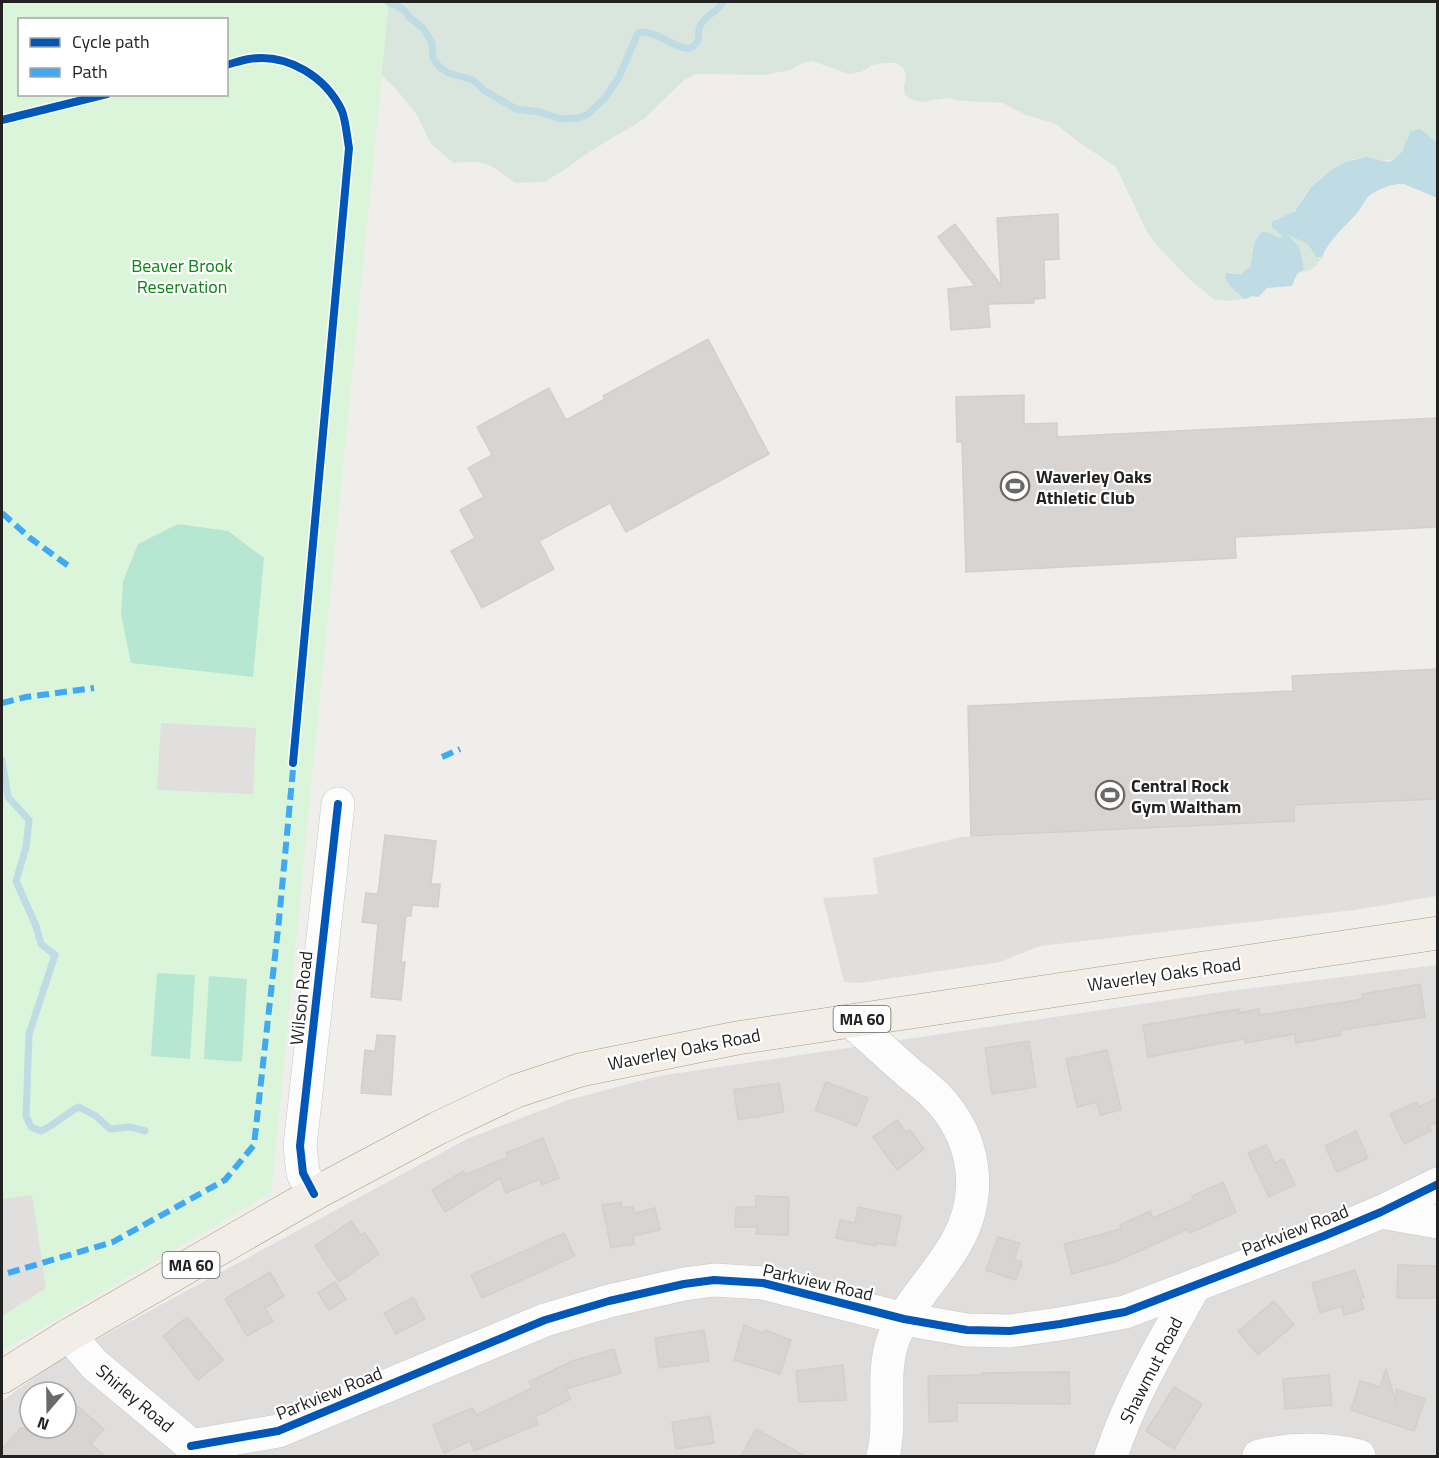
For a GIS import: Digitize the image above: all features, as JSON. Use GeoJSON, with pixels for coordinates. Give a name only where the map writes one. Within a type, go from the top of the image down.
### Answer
{"type":"FeatureCollection","features":[{"type":"Feature","properties":{"kind":"main road","name":"Waverley Oaks Road"},"geometry":{"type":"LineString","coordinates":[[2,1377],[69,1335],[314,1194],[438,1128],[516,1091],[580,1070],[694,1046],[1437,933]]}},
{"type":"Feature","properties":{"kind":"street","name":"Wilson Road"},"geometry":{"type":"LineString","coordinates":[[314,1194],[303,1173],[300,1146],[338,804]]}},
{"type":"Feature","properties":{"kind":"street"},"geometry":{"type":"LineString","coordinates":[[851,1021],[937,1097],[954,1120],[966,1143],[973,1168],[971,1205],[958,1241],[904,1318],[895,1335],[890,1352],[888,1423],[883,1456]]}},
{"type":"Feature","properties":{"kind":"street","name":"Parkview Road"},"geometry":{"type":"LineString","coordinates":[[198,1451],[278,1431],[545,1320],[609,1301],[684,1284],[714,1280],[764,1283],[904,1318],[967,1330],[1010,1331],[1125,1312],[1324,1236],[1381,1212],[1437,1184]]}},
{"type":"Feature","properties":{"kind":"street"},"geometry":{"type":"LineString","coordinates":[[1381,1212],[1437,1222]]}},
{"type":"Feature","properties":{"kind":"street","name":"Shawmut Road"},"geometry":{"type":"LineString","coordinates":[[1111,1456],[1138,1388],[1195,1285]]}},
{"type":"Feature","properties":{"kind":"street","name":"Shirley Road"},"geometry":{"type":"LineString","coordinates":[[69,1335],[95,1365],[198,1451]]}},
{"type":"Feature","properties":{"kind":"street"},"geometry":{"type":"LineString","coordinates":[[1259,1456],[1301,1449],[1359,1456]]}},
{"type":"Feature","properties":{"kind":"shaded area"},"geometry":{"type":"Polygon","coordinates":[[[305,2],[1437,2],[1437,142],[1429,135],[1408,135],[1404,149],[1398,157],[1392,160],[1366,158],[1346,162],[1316,182],[1290,215],[1276,219],[1274,229],[1284,237],[1252,249],[1249,268],[1242,273],[1231,272],[1227,282],[1246,299],[1229,301],[1213,299],[1187,277],[1146,230],[1116,167],[1056,124],[1026,115],[1003,103],[947,98],[921,102],[913,100],[905,95],[906,75],[903,68],[896,63],[872,65],[861,72],[849,74],[812,61],[791,70],[764,75],[697,74],[684,80],[644,119],[586,154],[566,169],[544,182],[515,183],[487,164],[453,163],[431,144],[417,115],[397,90],[305,2]]]}},
{"type":"Feature","properties":{"kind":"shaded area"},"geometry":{"type":"Polygon","coordinates":[[[1290,234],[1309,244],[1319,258],[1322,257],[1311,269],[1302,272],[1304,270],[1300,248],[1288,237],[1290,234]]]}},
{"type":"Feature","properties":{"kind":"shaded area"},"geometry":{"type":"Polygon","coordinates":[[[161,723],[256,728],[253,794],[157,790],[161,723]]]}},
{"type":"Feature","properties":{"kind":"shaded area"},"geometry":{"type":"Polygon","coordinates":[[[1437,799],[1437,896],[1354,910],[1040,946],[1000,962],[860,983],[844,982],[823,898],[878,894],[873,858],[961,837],[1291,821],[1294,805],[1437,799]]]}},
{"type":"Feature","properties":{"kind":"shaded area"},"geometry":{"type":"Polygon","coordinates":[[[1437,965],[1437,1456],[2,1456],[2,1401],[18,1389],[18,1440],[78,1440],[78,1380],[31,1380],[57,1361],[467,1139],[568,1100],[659,1076],[1222,992],[1437,965]]]}},
{"type":"Feature","properties":{"kind":"shaded area"},"geometry":{"type":"Polygon","coordinates":[[[32,1195],[46,1288],[2,1316],[2,1199],[32,1195]]]}},
{"type":"Feature","properties":{"kind":"green space","name":"Beaver Brook Reservation"},"geometry":{"type":"Polygon","coordinates":[[[2,2],[389,2],[271,1193],[2,1351],[2,2]]]}},
{"type":"Feature","properties":{"kind":"green space"},"geometry":{"type":"Polygon","coordinates":[[[178,524],[228,531],[264,558],[253,677],[131,663],[121,614],[123,581],[138,544],[178,524]]]}},
{"type":"Feature","properties":{"kind":"green space"},"geometry":{"type":"Polygon","coordinates":[[[157,973],[195,975],[190,1059],[151,1056],[157,973]]]}},
{"type":"Feature","properties":{"kind":"green space"},"geometry":{"type":"Polygon","coordinates":[[[209,976],[247,979],[242,1062],[204,1059],[209,976]]]}},
{"type":"Feature","properties":{"kind":"water"},"geometry":{"type":"Polygon","coordinates":[[[1420,129],[1437,142],[1437,198],[1404,184],[1381,189],[1367,198],[1358,212],[1333,238],[1322,257],[1316,257],[1308,244],[1288,235],[1300,248],[1304,270],[1297,274],[1292,286],[1267,288],[1258,297],[1252,296],[1246,299],[1231,287],[1225,278],[1226,273],[1241,274],[1250,267],[1254,243],[1262,232],[1283,237],[1272,227],[1272,222],[1295,211],[1311,187],[1331,170],[1348,161],[1367,157],[1392,161],[1402,152],[1410,132],[1420,129]]]}},
{"type":"Feature","properties":{"kind":"building"},"geometry":{"type":"Polygon","coordinates":[[[1058,214],[1059,259],[1044,260],[1045,298],[1034,299],[1034,303],[988,304],[990,327],[951,330],[948,289],[975,286],[938,237],[955,224],[1001,285],[997,218],[1058,214]]]}},
{"type":"Feature","properties":{"kind":"building"},"geometry":{"type":"Polygon","coordinates":[[[708,339],[769,454],[626,532],[610,503],[539,541],[554,569],[482,608],[451,551],[475,538],[460,510],[484,497],[468,468],[492,455],[477,427],[549,388],[566,420],[605,399],[603,396],[708,339]]]}},
{"type":"Feature","properties":{"kind":"building"},"geometry":{"type":"Polygon","coordinates":[[[1024,395],[1024,424],[1057,423],[1057,437],[1437,418],[1437,527],[1235,537],[1236,558],[966,572],[962,442],[957,442],[956,397],[1024,395]]]}},
{"type":"Feature","properties":{"kind":"building"},"geometry":{"type":"Polygon","coordinates":[[[1437,669],[1437,799],[1294,805],[1294,821],[971,836],[968,706],[1293,691],[1292,676],[1437,669]]]}},
{"type":"Feature","properties":{"kind":"building"},"geometry":{"type":"Polygon","coordinates":[[[385,835],[436,841],[431,884],[440,884],[438,907],[412,905],[411,916],[406,916],[401,962],[405,962],[401,1000],[371,997],[378,924],[362,922],[366,893],[378,894],[385,835]]]}},
{"type":"Feature","properties":{"kind":"building"},"geometry":{"type":"Polygon","coordinates":[[[1420,984],[1425,1017],[1341,1030],[1341,1035],[1296,1043],[1295,1034],[1245,1043],[1244,1039],[1148,1057],[1143,1025],[1239,1009],[1239,1013],[1259,1009],[1260,1015],[1363,999],[1362,994],[1420,984]]]}},
{"type":"Feature","properties":{"kind":"building"},"geometry":{"type":"Polygon","coordinates":[[[377,1035],[395,1036],[391,1095],[361,1093],[365,1050],[375,1051],[377,1035]]]}},
{"type":"Feature","properties":{"kind":"building"},"geometry":{"type":"Polygon","coordinates":[[[1029,1041],[1036,1087],[992,1094],[985,1048],[1029,1041]]]}},
{"type":"Feature","properties":{"kind":"building"},"geometry":{"type":"Polygon","coordinates":[[[1107,1050],[1121,1110],[1100,1115],[1097,1102],[1077,1107],[1066,1059],[1107,1050]]]}},
{"type":"Feature","properties":{"kind":"building"},"geometry":{"type":"Polygon","coordinates":[[[826,1082],[868,1098],[857,1126],[815,1110],[826,1082]]]}},
{"type":"Feature","properties":{"kind":"building"},"geometry":{"type":"Polygon","coordinates":[[[779,1083],[784,1112],[738,1120],[734,1090],[779,1083]]]}},
{"type":"Feature","properties":{"kind":"building"},"geometry":{"type":"Polygon","coordinates":[[[1437,1098],[1437,1122],[1429,1126],[1431,1131],[1404,1144],[1390,1114],[1417,1102],[1419,1107],[1437,1098]]]}},
{"type":"Feature","properties":{"kind":"building"},"geometry":{"type":"Polygon","coordinates":[[[897,1120],[906,1132],[910,1130],[924,1149],[897,1170],[873,1137],[897,1120]]]}},
{"type":"Feature","properties":{"kind":"building"},"geometry":{"type":"Polygon","coordinates":[[[1356,1131],[1368,1158],[1337,1172],[1325,1146],[1356,1131]]]}},
{"type":"Feature","properties":{"kind":"building"},"geometry":{"type":"Polygon","coordinates":[[[543,1138],[559,1178],[542,1185],[540,1179],[506,1193],[500,1178],[445,1212],[432,1190],[463,1171],[465,1175],[508,1157],[506,1153],[543,1138]]]}},
{"type":"Feature","properties":{"kind":"building"},"geometry":{"type":"Polygon","coordinates":[[[1266,1145],[1275,1163],[1283,1159],[1295,1185],[1269,1197],[1248,1153],[1266,1145]]]}},
{"type":"Feature","properties":{"kind":"building"},"geometry":{"type":"Polygon","coordinates":[[[1223,1182],[1236,1212],[1190,1233],[1188,1229],[1115,1262],[1072,1274],[1064,1244],[1121,1229],[1120,1225],[1150,1211],[1153,1218],[1193,1200],[1192,1196],[1223,1182]]]}},
{"type":"Feature","properties":{"kind":"building"},"geometry":{"type":"Polygon","coordinates":[[[756,1196],[789,1197],[788,1235],[756,1234],[757,1227],[735,1227],[736,1207],[756,1207],[756,1196]]]}},
{"type":"Feature","properties":{"kind":"building"},"geometry":{"type":"Polygon","coordinates":[[[621,1202],[622,1208],[633,1206],[635,1213],[655,1208],[660,1230],[633,1236],[634,1244],[611,1248],[602,1205],[621,1202]]]}},
{"type":"Feature","properties":{"kind":"building"},"geometry":{"type":"Polygon","coordinates":[[[858,1207],[901,1216],[895,1246],[877,1243],[876,1246],[836,1238],[840,1220],[855,1223],[858,1207]]]}},
{"type":"Feature","properties":{"kind":"building"},"geometry":{"type":"Polygon","coordinates":[[[351,1221],[361,1235],[365,1233],[379,1254],[339,1282],[315,1246],[351,1221]]]}},
{"type":"Feature","properties":{"kind":"building"},"geometry":{"type":"Polygon","coordinates":[[[564,1233],[575,1256],[482,1298],[471,1275],[564,1233]]]}},
{"type":"Feature","properties":{"kind":"building"},"geometry":{"type":"Polygon","coordinates":[[[998,1237],[1020,1243],[1014,1260],[1022,1262],[1016,1280],[986,1270],[998,1237]]]}},
{"type":"Feature","properties":{"kind":"building"},"geometry":{"type":"Polygon","coordinates":[[[1398,1265],[1437,1266],[1437,1298],[1397,1298],[1398,1265]]]}},
{"type":"Feature","properties":{"kind":"building"},"geometry":{"type":"Polygon","coordinates":[[[1355,1270],[1364,1298],[1360,1297],[1364,1309],[1344,1315],[1342,1306],[1320,1313],[1312,1283],[1355,1270]]]}},
{"type":"Feature","properties":{"kind":"building"},"geometry":{"type":"Polygon","coordinates":[[[270,1272],[284,1296],[265,1308],[273,1321],[247,1336],[225,1299],[270,1272]]]}},
{"type":"Feature","properties":{"kind":"building"},"geometry":{"type":"Polygon","coordinates":[[[335,1282],[346,1299],[329,1310],[318,1293],[335,1282]]]}},
{"type":"Feature","properties":{"kind":"building"},"geometry":{"type":"Polygon","coordinates":[[[413,1297],[425,1319],[396,1334],[384,1313],[413,1297]]]}},
{"type":"Feature","properties":{"kind":"building"},"geometry":{"type":"Polygon","coordinates":[[[1274,1301],[1294,1325],[1258,1355],[1238,1331],[1274,1301]]]}},
{"type":"Feature","properties":{"kind":"building"},"geometry":{"type":"Polygon","coordinates":[[[187,1317],[223,1360],[198,1380],[163,1336],[187,1317]]]}},
{"type":"Feature","properties":{"kind":"building"},"geometry":{"type":"Polygon","coordinates":[[[744,1325],[763,1333],[765,1330],[791,1340],[780,1374],[734,1360],[744,1325]]]}},
{"type":"Feature","properties":{"kind":"building"},"geometry":{"type":"Polygon","coordinates":[[[704,1330],[709,1361],[659,1368],[655,1338],[704,1330]]]}},
{"type":"Feature","properties":{"kind":"building"},"geometry":{"type":"Polygon","coordinates":[[[614,1349],[621,1373],[566,1389],[571,1399],[535,1417],[538,1424],[474,1451],[470,1441],[444,1453],[433,1425],[472,1408],[476,1415],[532,1388],[529,1382],[572,1361],[614,1349]]]}},
{"type":"Feature","properties":{"kind":"building"},"geometry":{"type":"Polygon","coordinates":[[[843,1365],[846,1400],[799,1402],[796,1371],[843,1365]]]}},
{"type":"Feature","properties":{"kind":"building"},"geometry":{"type":"Polygon","coordinates":[[[1386,1369],[1396,1403],[1396,1389],[1425,1399],[1414,1431],[1351,1410],[1360,1381],[1380,1387],[1386,1369]]]}},
{"type":"Feature","properties":{"kind":"building"},"geometry":{"type":"Polygon","coordinates":[[[1069,1372],[1070,1404],[957,1403],[957,1421],[929,1422],[928,1376],[1069,1372]]]}},
{"type":"Feature","properties":{"kind":"building"},"geometry":{"type":"Polygon","coordinates":[[[1329,1375],[1332,1405],[1285,1409],[1283,1379],[1329,1375]]]}},
{"type":"Feature","properties":{"kind":"building"},"geometry":{"type":"Polygon","coordinates":[[[1174,1387],[1202,1404],[1174,1449],[1146,1431],[1174,1387]]]}},
{"type":"Feature","properties":{"kind":"building"},"geometry":{"type":"Polygon","coordinates":[[[78,1406],[104,1429],[91,1444],[105,1456],[2,1456],[2,1449],[18,1431],[18,1440],[78,1440],[78,1406]]]}},
{"type":"Feature","properties":{"kind":"building"},"geometry":{"type":"Polygon","coordinates":[[[710,1416],[714,1443],[676,1449],[672,1422],[710,1416]]]}},
{"type":"Feature","properties":{"kind":"building"},"geometry":{"type":"Polygon","coordinates":[[[756,1429],[805,1456],[741,1456],[756,1429]]]}},
{"type":"Feature","properties":{"kind":"waterway"},"geometry":{"type":"LineString","coordinates":[[388,2],[403,9],[423,28],[432,43],[433,58],[440,68],[473,80],[485,91],[516,109],[540,112],[560,119],[579,118],[588,114],[605,98],[619,77],[638,33],[646,32],[679,46],[692,47],[698,40],[701,24],[723,2]]}},
{"type":"Feature","properties":{"kind":"waterway"},"geometry":{"type":"LineString","coordinates":[[2,760],[8,797],[29,820],[26,847],[16,881],[36,926],[41,944],[55,955],[29,1034],[26,1116],[31,1127],[41,1131],[79,1107],[96,1116],[110,1129],[130,1127],[145,1131]]}},
{"type":"Feature","properties":{"kind":"marked path"},"geometry":{"type":"LineString","coordinates":[[2,513],[30,538],[70,567]]}},
{"type":"Feature","properties":{"kind":"marked path"},"geometry":{"type":"LineString","coordinates":[[2,703],[26,697],[94,688]]}},
{"type":"Feature","properties":{"kind":"marked path"},"geometry":{"type":"LineString","coordinates":[[442,757],[460,749]]}},
{"type":"Feature","properties":{"kind":"marked path"},"geometry":{"type":"LineString","coordinates":[[8,1273],[113,1242],[225,1180],[254,1145],[294,759]]}},
{"type":"Feature","properties":{"kind":"cycle path"},"geometry":{"type":"LineString","coordinates":[[228,64],[246,59],[278,60],[304,70],[316,78],[335,99],[342,111],[349,148],[293,763]]}},
{"type":"Feature","properties":{"kind":"cycle path"},"geometry":{"type":"LineString","coordinates":[[2,120],[99,96]]}},
{"type":"Feature","properties":{"kind":"cycle path"},"geometry":{"type":"LineString","coordinates":[[314,1194],[303,1173],[300,1146],[338,804]]}},
{"type":"Feature","properties":{"kind":"cycle path"},"geometry":{"type":"LineString","coordinates":[[191,1446],[278,1431],[545,1320],[609,1301],[684,1284],[714,1280],[763,1283],[904,1319],[967,1330],[1010,1331],[1125,1312],[1324,1236],[1381,1212],[1438,1184]]}},
{"type":"Feature","properties":{"kind":"place","name":"Waverley Oaks Athletic Club"},"geometry":{"type":"Point","coordinates":[1015,486]}},
{"type":"Feature","properties":{"kind":"place","name":"Central Rock Gym Waltham"},"geometry":{"type":"Point","coordinates":[1110,795]}}]}
